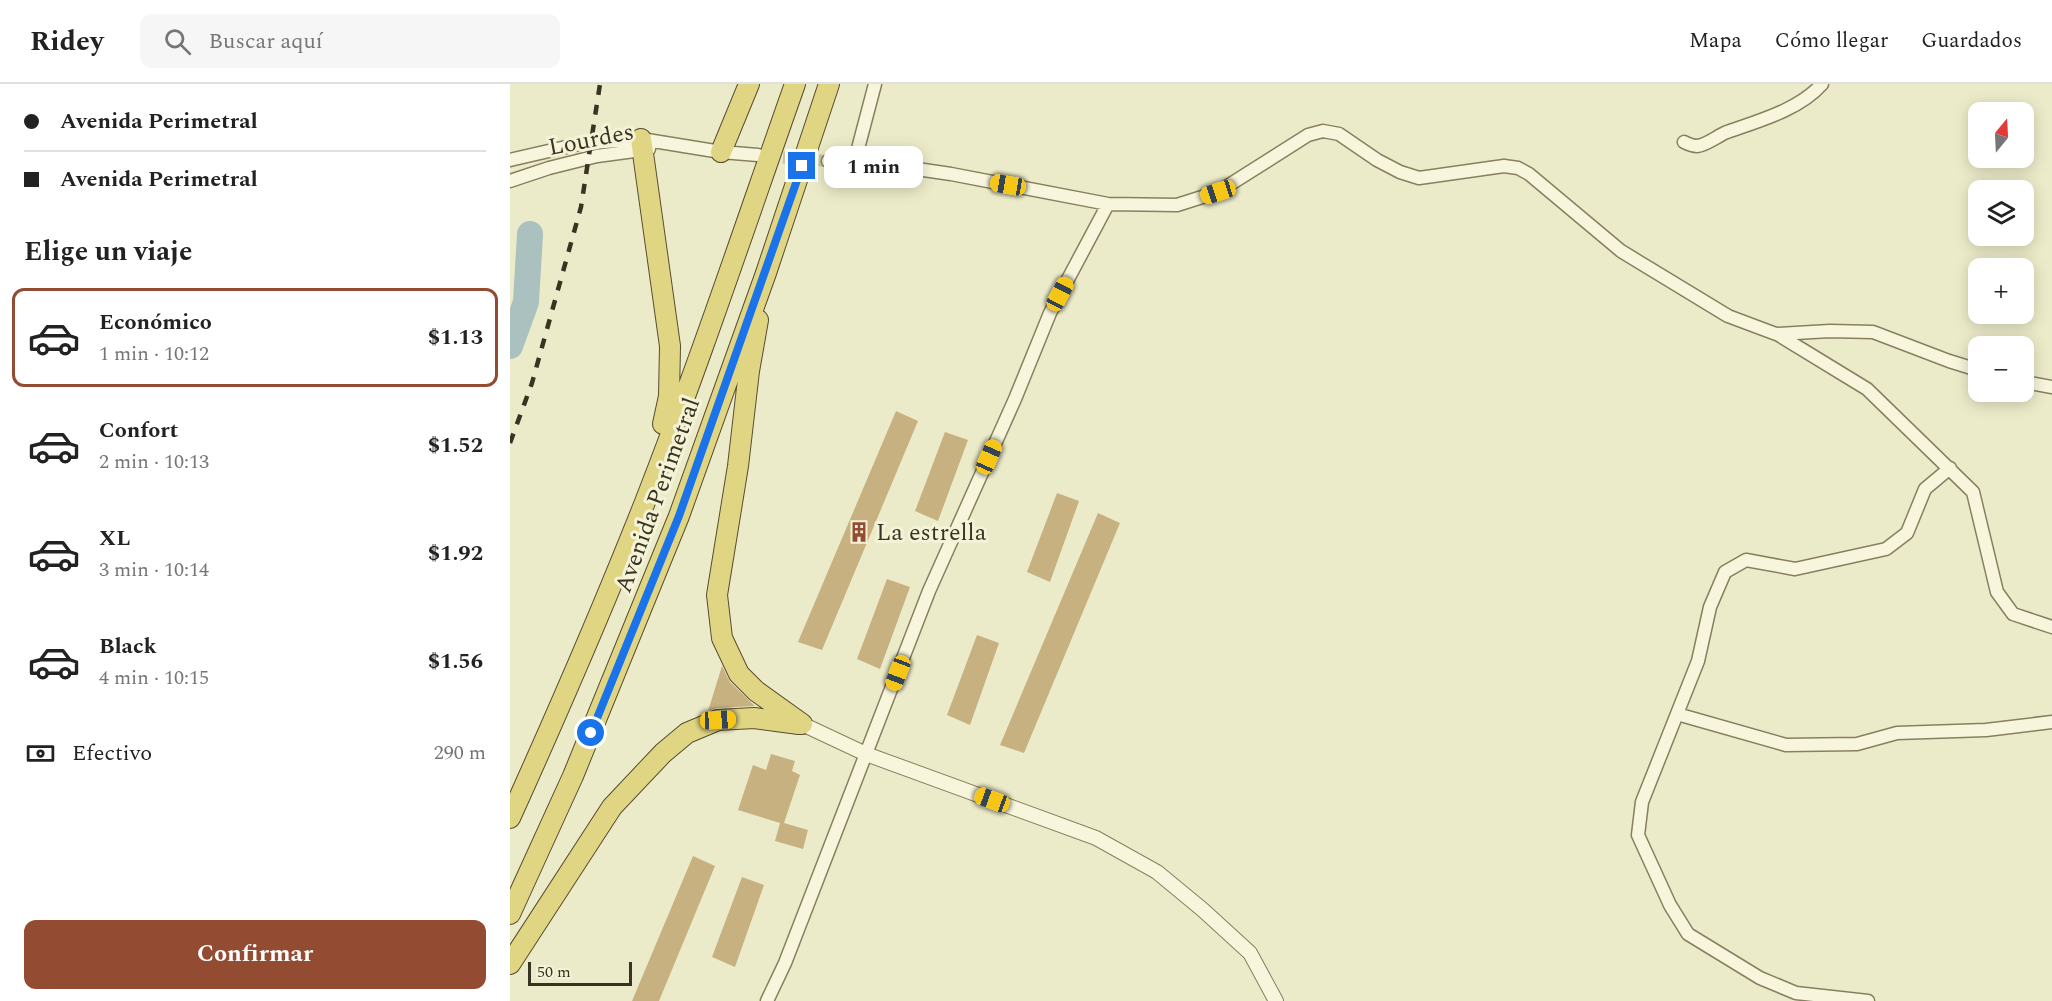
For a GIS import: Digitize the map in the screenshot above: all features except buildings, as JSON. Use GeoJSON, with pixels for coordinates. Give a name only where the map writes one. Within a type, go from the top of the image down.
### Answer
{"type":"FeatureCollection","features":[{"type":"Feature","properties":{"kind":"highway"},"geometry":{"type":"LineString","coordinates":[[721,152],[749,84]]}},
{"type":"Feature","properties":{"kind":"highway","name":"Avenida Perimetral"},"geometry":{"type":"LineString","coordinates":[[510,818],[564,696],[645,501],[716,310],[795,84]]}},
{"type":"Feature","properties":{"kind":"highway","name":"Avenida Perimetral"},"geometry":{"type":"LineString","coordinates":[[510,914],[573,776],[679,516],[766,273],[830,84]]}},
{"type":"Feature","properties":{"kind":"highway"},"geometry":{"type":"LineString","coordinates":[[642,144],[670,346],[669,396],[645,501]]}},
{"type":"Feature","properties":{"kind":"highway"},"geometry":{"type":"LineString","coordinates":[[766,273],[749,371],[738,466],[717,595],[722,638],[740,674],[756,691],[802,724]]}},
{"type":"Feature","properties":{"kind":"highway"},"geometry":{"type":"LineString","coordinates":[[510,964],[612,807],[663,753],[687,733],[718,720],[754,718],[802,724]]}},
{"type":"Feature","properties":{"kind":"street"},"geometry":{"type":"LineString","coordinates":[[855,160],[875,84]]}},
{"type":"Feature","properties":{"kind":"street"},"geometry":{"type":"LineString","coordinates":[[1684,142],[1695,146],[1701,145],[1728,132],[1744,128],[1799,103],[1822,84]]}},
{"type":"Feature","properties":{"kind":"street"},"geometry":{"type":"LineString","coordinates":[[828,161],[855,160],[951,174],[1108,204],[1177,205],[1218,192],[1308,135],[1323,131],[1339,134],[1377,160],[1400,172],[1419,178],[1504,166],[1518,168],[1529,174],[1621,251],[1728,316],[1776,334],[1867,388],[1973,492],[1997,592],[2013,614],[2052,627]]}},
{"type":"Feature","properties":{"kind":"street"},"geometry":{"type":"LineString","coordinates":[[510,160],[579,144],[681,145],[758,155]]}},
{"type":"Feature","properties":{"kind":"street","name":"Lourdes"},"geometry":{"type":"LineString","coordinates":[[510,181],[549,168],[642,144]]}},
{"type":"Feature","properties":{"kind":"street"},"geometry":{"type":"LineString","coordinates":[[767,1001],[785,963],[929,591],[1015,399],[1050,312],[1108,204]]}},
{"type":"Feature","properties":{"kind":"street"},"geometry":{"type":"LineString","coordinates":[[1776,334],[1830,331],[1873,332],[1968,366]]}},
{"type":"Feature","properties":{"kind":"street"},"geometry":{"type":"LineString","coordinates":[[2034,384],[2052,387]]}},
{"type":"Feature","properties":{"kind":"street"},"geometry":{"type":"LineString","coordinates":[[1868,1001],[1796,993],[1760,978],[1688,934],[1670,905],[1638,835],[1642,802],[1698,661],[1710,607],[1725,572],[1746,560],[1795,569],[1886,549],[1907,533],[1924,489],[1950,468]]}},
{"type":"Feature","properties":{"kind":"street"},"geometry":{"type":"LineString","coordinates":[[1677,714],[1785,745],[1857,744],[1897,733],[1986,730],[2052,722]]}},
{"type":"Feature","properties":{"kind":"street"},"geometry":{"type":"LineString","coordinates":[[802,724],[866,754],[1096,838],[1157,872],[1250,953],[1276,1001]]}},
{"type":"Feature","properties":{"kind":"waterway"},"geometry":{"type":"LineString","coordinates":[[510,346],[526,302],[530,234]]}},
{"type":"Feature","properties":{"kind":"tunnel"},"geometry":{"type":"LineString","coordinates":[[765,156],[828,161]]}},
{"type":"Feature","properties":{"kind":"railway"},"geometry":{"type":"LineString","coordinates":[[510,443],[532,383],[581,207],[600,84]]}},
{"type":"Feature","properties":{"kind":"place","name":"La estrella"},"geometry":{"type":"Point","coordinates":[859,532]}},
{"type":"Feature","properties":{"kind":"route"},"geometry":{"type":"LineString","coordinates":[[591,733],[679,516],[802,166]]}}]}
